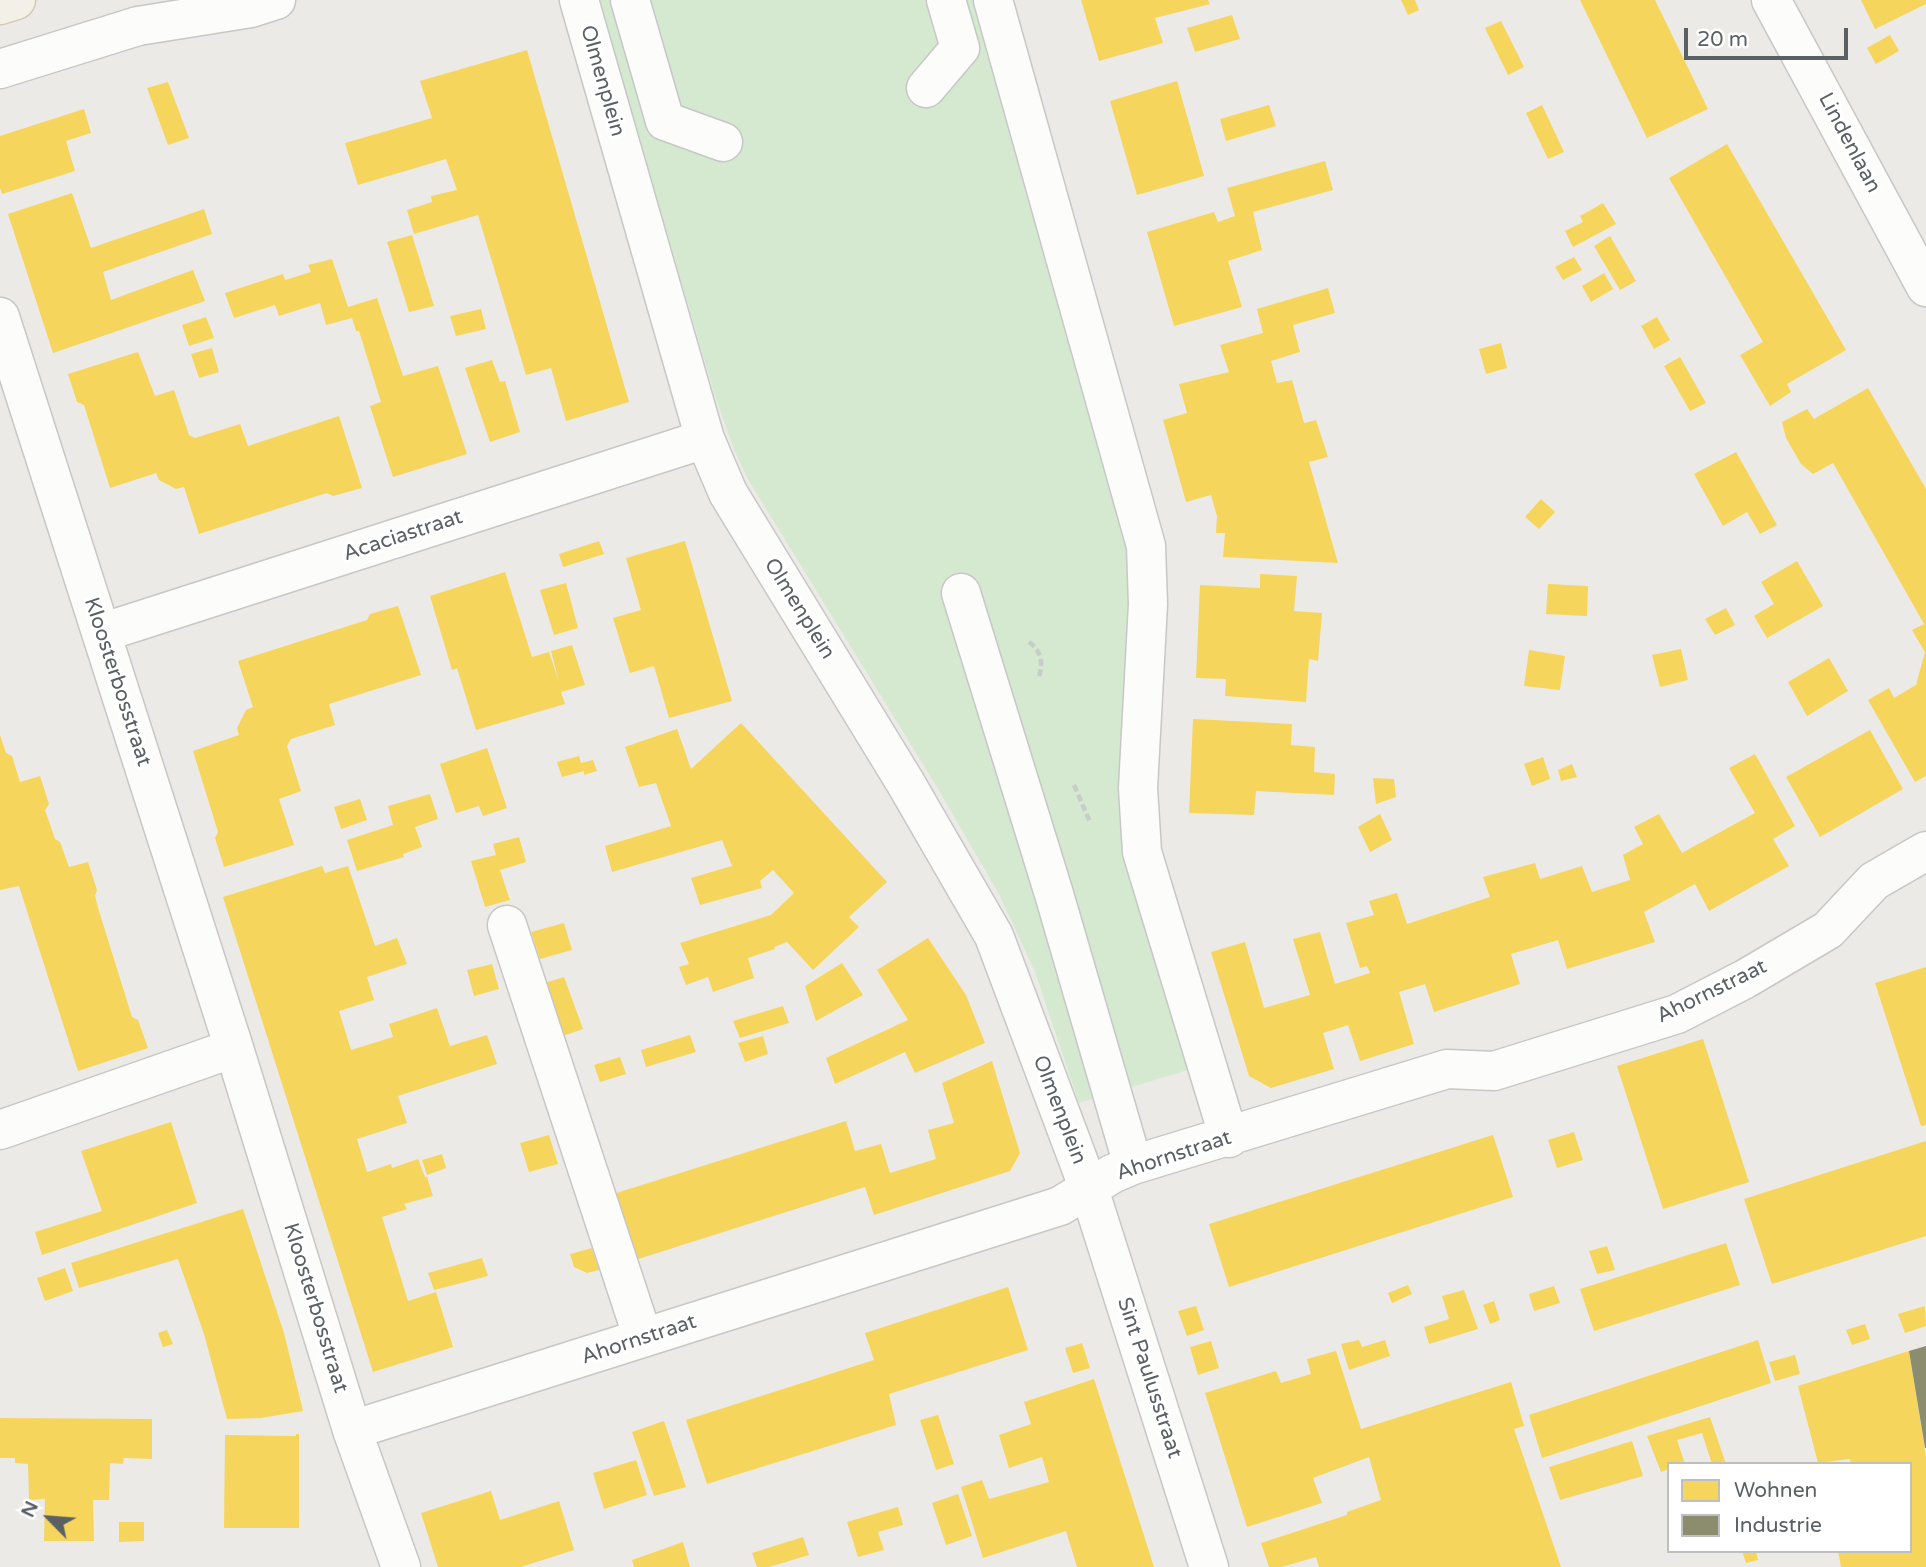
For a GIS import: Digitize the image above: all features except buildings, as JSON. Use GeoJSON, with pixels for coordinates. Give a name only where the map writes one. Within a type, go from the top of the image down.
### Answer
{"type":"FeatureCollection","features":[{"type":"Feature","properties":{"kind":"main road"},"geometry":{"type":"LineString","coordinates":[[0,5],[16,0]]}},
{"type":"Feature","properties":{"kind":"street"},"geometry":{"type":"LineString","coordinates":[[0,69],[138,26],[251,8],[276,0]]}},
{"type":"Feature","properties":{"kind":"street","name":"Olmenplein"},"geometry":{"type":"LineString","coordinates":[[579,0],[705,439],[728,493],[905,782],[994,936],[1089,1189]]}},
{"type":"Feature","properties":{"kind":"street"},"geometry":{"type":"LineString","coordinates":[[631,0],[665,121],[723,142]]}},
{"type":"Feature","properties":{"kind":"street"},"geometry":{"type":"LineString","coordinates":[[926,88],[960,48],[946,0]]}},
{"type":"Feature","properties":{"kind":"street"},"geometry":{"type":"LineString","coordinates":[[993,0],[1146,545],[1148,604],[1138,788],[1142,852],[1229,1138]]}},
{"type":"Feature","properties":{"kind":"street","name":"Lindenlaan"},"geometry":{"type":"LineString","coordinates":[[1771,0],[1926,287]]}},
{"type":"Feature","properties":{"kind":"street","name":"Kloosterbosstraat"},"geometry":{"type":"LineString","coordinates":[[0,317],[234,1048],[352,1430],[401,1567]]}},
{"type":"Feature","properties":{"kind":"street","name":"Acaciastraat"},"geometry":{"type":"LineString","coordinates":[[101,632],[705,439]]}},
{"type":"Feature","properties":{"kind":"street"},"geometry":{"type":"LineString","coordinates":[[961,593],[1054,894],[1133,1165]]}},
{"type":"Feature","properties":{"kind":"street","name":"Ahornstraat"},"geometry":{"type":"LineString","coordinates":[[352,1430],[1060,1206],[1112,1174],[1133,1165],[1229,1138],[1447,1069],[1494,1071],[1677,1014],[1745,979],[1828,930],[1874,881],[1926,851]]}},
{"type":"Feature","properties":{"kind":"street"},"geometry":{"type":"LineString","coordinates":[[507,925],[643,1338]]}},
{"type":"Feature","properties":{"kind":"street"},"geometry":{"type":"LineString","coordinates":[[0,1130],[234,1048]]}},
{"type":"Feature","properties":{"kind":"street","name":"Sint Paulusstraat"},"geometry":{"type":"LineString","coordinates":[[1089,1189],[1209,1567]]}},
{"type":"Feature","properties":{"kind":"green space"},"geometry":{"type":"Polygon","coordinates":[[[599,0],[980,0],[1132,541],[1128,763],[1191,1069],[1079,1103],[1035,972],[999,894],[937,787],[749,481],[735,452],[714,393],[599,0]]]}}]}
